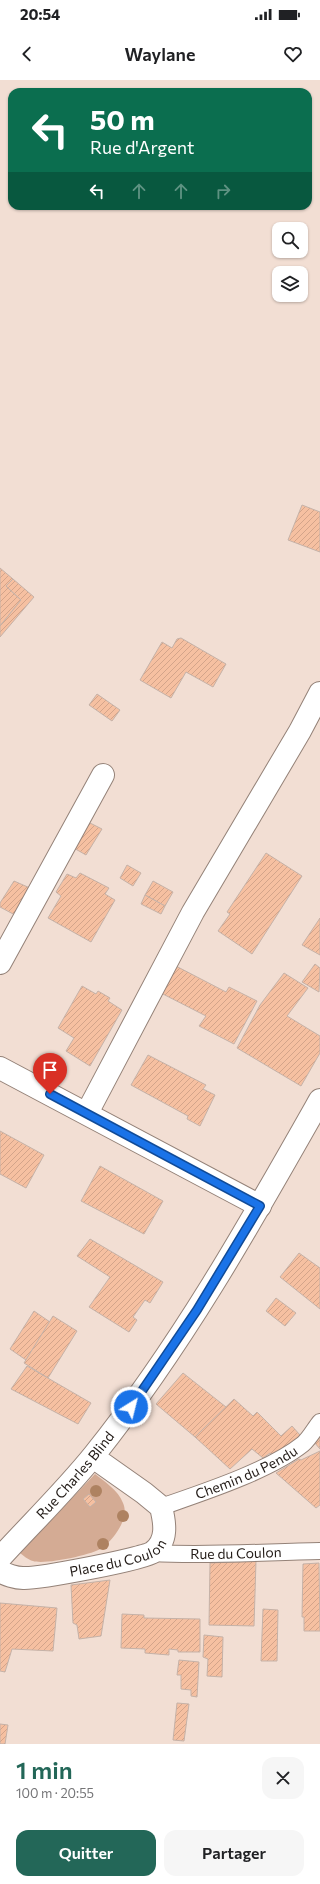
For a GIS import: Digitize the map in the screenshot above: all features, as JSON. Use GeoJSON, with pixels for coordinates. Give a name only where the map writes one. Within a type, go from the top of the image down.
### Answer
{"type":"FeatureCollection","features":[{"type":"Feature","properties":{"kind":"street"},"geometry":{"type":"LineString","coordinates":[[87,1113],[193,912],[300,731],[320,694]]}},
{"type":"Feature","properties":{"kind":"street"},"geometry":{"type":"LineString","coordinates":[[0,963],[103,774]]}},
{"type":"Feature","properties":{"kind":"street"},"geometry":{"type":"LineString","coordinates":[[0,1068],[260,1206]]}},
{"type":"Feature","properties":{"kind":"street","name":"Rue Charles Blind"},"geometry":{"type":"LineString","coordinates":[[0,1558],[93,1457],[140,1395],[197,1310],[260,1206],[320,1100]]}},
{"type":"Feature","properties":{"kind":"street","name":"Place du Coulon"},"geometry":{"type":"LineString","coordinates":[[0,1571],[24,1578],[121,1562],[152,1553],[161,1542],[165,1532],[161,1507],[144,1493],[93,1457]]}},
{"type":"Feature","properties":{"kind":"lane","name":"Chemin du Pendu"},"geometry":{"type":"LineString","coordinates":[[161,1507],[200,1494],[268,1465],[304,1443],[320,1422]]}},
{"type":"Feature","properties":{"kind":"lane","name":"Rue du Coulon"},"geometry":{"type":"LineString","coordinates":[[152,1553],[195,1555],[320,1552]]}},
{"type":"Feature","properties":{"kind":"shaded area"},"geometry":{"type":"Polygon","coordinates":[[[95,1474],[118,1494],[125,1509],[120,1528],[107,1544],[97,1551],[89,1554],[47,1562],[27,1559],[20,1553],[95,1474]]]}},
{"type":"Feature","properties":{"kind":"building"},"geometry":{"type":"Polygon","coordinates":[[[302,505],[320,512],[320,552],[288,540],[302,505]]]}},
{"type":"Feature","properties":{"kind":"building"},"geometry":{"type":"Polygon","coordinates":[[[0,568],[13,579],[6,586],[21,600],[0,626],[0,568]]]}},
{"type":"Feature","properties":{"kind":"building"},"geometry":{"type":"Polygon","coordinates":[[[13,579],[34,597],[0,637],[0,626],[21,600],[6,586],[13,579]]]}},
{"type":"Feature","properties":{"kind":"building"},"geometry":{"type":"Polygon","coordinates":[[[181,638],[226,664],[213,687],[186,672],[171,698],[140,680],[162,642],[172,648],[177,639],[181,638]]]}},
{"type":"Feature","properties":{"kind":"building"},"geometry":{"type":"Polygon","coordinates":[[[97,694],[120,710],[112,721],[89,705],[97,694]]]}},
{"type":"Feature","properties":{"kind":"building"},"geometry":{"type":"Polygon","coordinates":[[[86,821],[102,829],[86,855],[72,847],[86,821]]]}},
{"type":"Feature","properties":{"kind":"building"},"geometry":{"type":"Polygon","coordinates":[[[266,853],[302,876],[252,954],[218,931],[230,914],[227,912],[266,853]]]}},
{"type":"Feature","properties":{"kind":"building"},"geometry":{"type":"Polygon","coordinates":[[[127,865],[141,873],[133,886],[120,878],[127,865]]]}},
{"type":"Feature","properties":{"kind":"building"},"geometry":{"type":"Polygon","coordinates":[[[80,873],[109,888],[105,894],[115,900],[91,942],[48,918],[61,896],[56,892],[67,874],[76,878],[80,873]]]}},
{"type":"Feature","properties":{"kind":"building"},"geometry":{"type":"Polygon","coordinates":[[[14,881],[30,888],[15,915],[0,907],[0,903],[14,881]]]}},
{"type":"Feature","properties":{"kind":"building"},"geometry":{"type":"Polygon","coordinates":[[[153,881],[173,892],[165,906],[145,895],[153,881]]]}},
{"type":"Feature","properties":{"kind":"building"},"geometry":{"type":"Polygon","coordinates":[[[145,895],[165,906],[161,914],[141,904],[145,895]]]}},
{"type":"Feature","properties":{"kind":"building"},"geometry":{"type":"Polygon","coordinates":[[[320,918],[320,955],[302,945],[320,918]]]}},
{"type":"Feature","properties":{"kind":"building"},"geometry":{"type":"Polygon","coordinates":[[[172,964],[226,992],[229,987],[257,1001],[234,1044],[199,1026],[206,1016],[159,992],[172,964]]]}},
{"type":"Feature","properties":{"kind":"building"},"geometry":{"type":"Polygon","coordinates":[[[315,964],[320,968],[319,992],[302,982],[315,964]]]}},
{"type":"Feature","properties":{"kind":"building"},"geometry":{"type":"Polygon","coordinates":[[[284,973],[308,988],[287,1016],[320,1036],[320,1053],[301,1086],[237,1048],[260,1005],[284,973]]]}},
{"type":"Feature","properties":{"kind":"building"},"geometry":{"type":"Polygon","coordinates":[[[82,986],[96,994],[98,991],[110,998],[108,1001],[122,1010],[90,1066],[66,1051],[74,1038],[58,1028],[82,986]]]}},
{"type":"Feature","properties":{"kind":"building"},"geometry":{"type":"Polygon","coordinates":[[[148,1055],[206,1085],[203,1089],[215,1095],[200,1126],[187,1119],[188,1116],[131,1085],[148,1055]]]}},
{"type":"Feature","properties":{"kind":"building"},"geometry":{"type":"Polygon","coordinates":[[[0,1131],[44,1155],[26,1188],[0,1174],[0,1131]]]}},
{"type":"Feature","properties":{"kind":"building"},"geometry":{"type":"Polygon","coordinates":[[[100,1166],[163,1201],[144,1234],[81,1201],[100,1166]]]}},
{"type":"Feature","properties":{"kind":"building"},"geometry":{"type":"Polygon","coordinates":[[[90,1239],[163,1282],[150,1303],[145,1300],[133,1317],[137,1320],[129,1332],[89,1307],[110,1277],[77,1256],[90,1239]]]}},
{"type":"Feature","properties":{"kind":"building"},"geometry":{"type":"Polygon","coordinates":[[[299,1253],[320,1268],[320,1309],[280,1277],[299,1253]]]}},
{"type":"Feature","properties":{"kind":"building"},"geometry":{"type":"Polygon","coordinates":[[[276,1298],[296,1313],[285,1326],[266,1311],[276,1298]]]}},
{"type":"Feature","properties":{"kind":"building"},"geometry":{"type":"Polygon","coordinates":[[[34,1311],[50,1322],[26,1360],[10,1349],[34,1311]]]}},
{"type":"Feature","properties":{"kind":"building"},"geometry":{"type":"Polygon","coordinates":[[[53,1316],[77,1331],[48,1378],[24,1363],[53,1316]]]}},
{"type":"Feature","properties":{"kind":"building"},"geometry":{"type":"Polygon","coordinates":[[[27,1366],[91,1403],[78,1424],[11,1389],[27,1366]]]}},
{"type":"Feature","properties":{"kind":"building"},"geometry":{"type":"Polygon","coordinates":[[[183,1373],[226,1407],[195,1437],[156,1404],[183,1373]]]}},
{"type":"Feature","properties":{"kind":"building"},"geometry":{"type":"Polygon","coordinates":[[[234,1399],[253,1416],[257,1412],[281,1436],[292,1426],[300,1435],[293,1443],[273,1455],[270,1453],[263,1458],[252,1449],[230,1469],[195,1437],[234,1399]]]}},
{"type":"Feature","properties":{"kind":"building"},"geometry":{"type":"Polygon","coordinates":[[[320,1436],[320,1449],[314,1442],[320,1436]]]}},
{"type":"Feature","properties":{"kind":"building"},"geometry":{"type":"Polygon","coordinates":[[[320,1451],[320,1505],[316,1508],[276,1473],[299,1459],[301,1460],[320,1451]]]}},
{"type":"Feature","properties":{"kind":"building"},"geometry":{"type":"Polygon","coordinates":[[[89,1494],[96,1502],[90,1507],[83,1499],[89,1494]]]}},
{"type":"Feature","properties":{"kind":"building"},"geometry":{"type":"Polygon","coordinates":[[[256,1561],[254,1626],[209,1625],[210,1563],[256,1561]]]}},
{"type":"Feature","properties":{"kind":"building"},"geometry":{"type":"Polygon","coordinates":[[[319,1563],[320,1631],[304,1631],[304,1617],[302,1617],[303,1564],[319,1563]]]}},
{"type":"Feature","properties":{"kind":"building"},"geometry":{"type":"Polygon","coordinates":[[[110,1580],[101,1636],[79,1639],[77,1625],[73,1623],[71,1585],[110,1580]]]}},
{"type":"Feature","properties":{"kind":"building"},"geometry":{"type":"Polygon","coordinates":[[[0,1603],[57,1608],[53,1651],[12,1649],[5,1672],[0,1671],[0,1603]]]}},
{"type":"Feature","properties":{"kind":"building"},"geometry":{"type":"Polygon","coordinates":[[[263,1609],[278,1610],[277,1661],[261,1661],[263,1609]]]}},
{"type":"Feature","properties":{"kind":"building"},"geometry":{"type":"Polygon","coordinates":[[[122,1614],[144,1615],[144,1618],[200,1619],[200,1652],[178,1652],[178,1650],[169,1649],[169,1655],[145,1653],[145,1649],[121,1648],[122,1614]]]}},
{"type":"Feature","properties":{"kind":"building"},"geometry":{"type":"Polygon","coordinates":[[[204,1635],[223,1637],[222,1677],[207,1676],[208,1659],[203,1657],[204,1635]]]}},
{"type":"Feature","properties":{"kind":"building"},"geometry":{"type":"Polygon","coordinates":[[[179,1660],[199,1662],[197,1697],[191,1696],[191,1690],[181,1689],[181,1675],[177,1675],[179,1660]]]}},
{"type":"Feature","properties":{"kind":"building"},"geometry":{"type":"Polygon","coordinates":[[[177,1703],[189,1704],[184,1741],[173,1740],[177,1703]]]}},
{"type":"Feature","properties":{"kind":"building"},"geometry":{"type":"Polygon","coordinates":[[[0,1724],[8,1725],[5,1744],[0,1744],[0,1724]]]}},
{"type":"Feature","properties":{"kind":"route"},"geometry":{"type":"LineString","coordinates":[[50,1094],[260,1206],[197,1310],[131,1407]]}}]}
